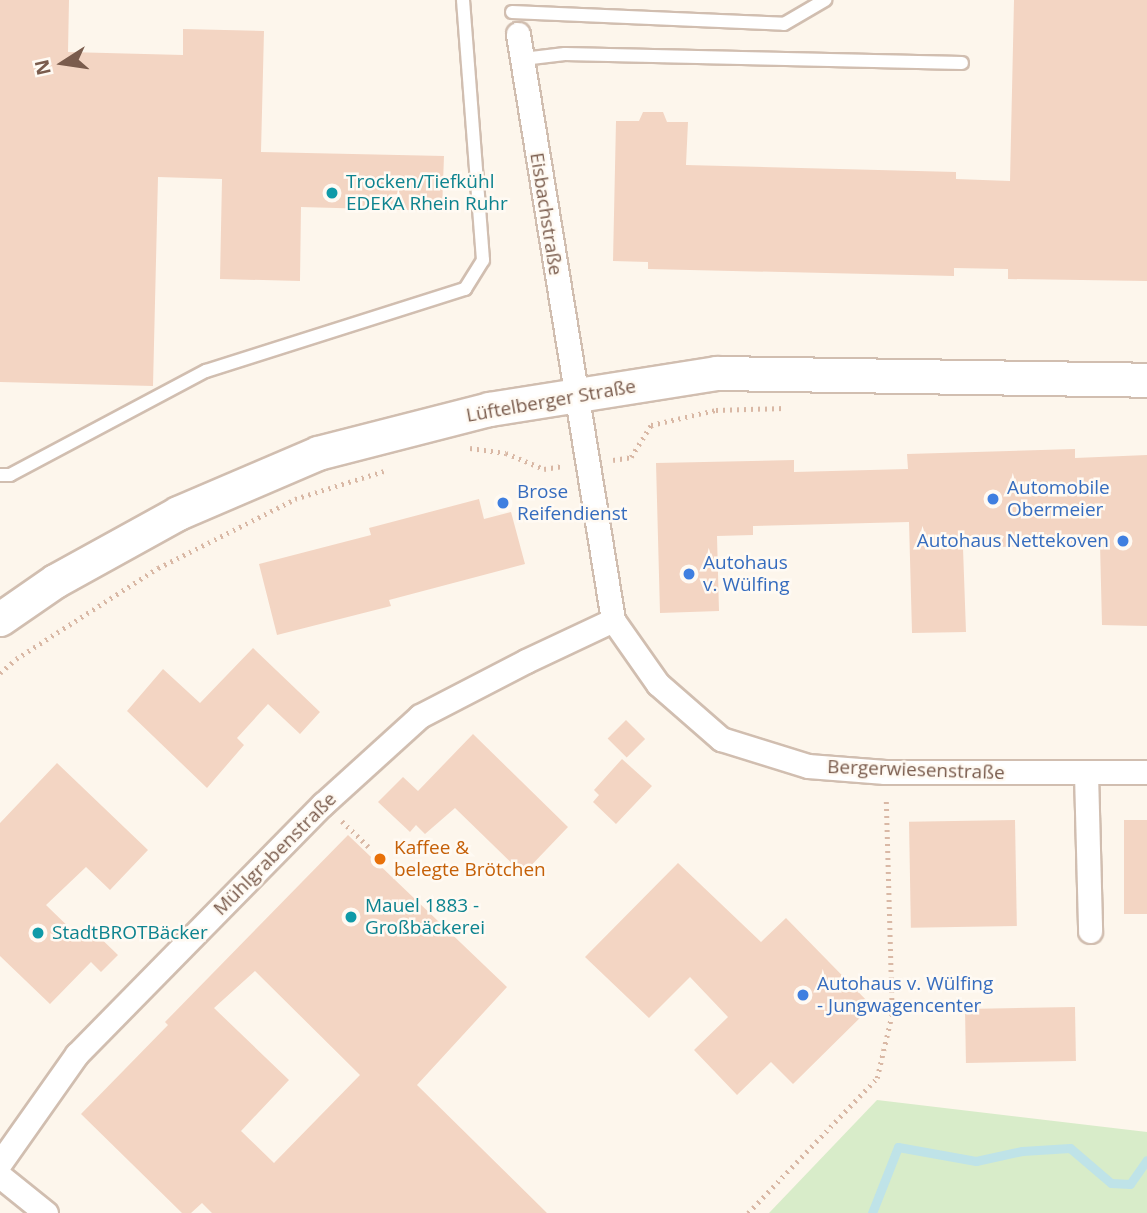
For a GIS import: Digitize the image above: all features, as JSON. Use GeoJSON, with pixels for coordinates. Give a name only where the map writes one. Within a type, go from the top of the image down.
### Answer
{"type":"FeatureCollection","features":[{"type":"Feature","properties":{"kind":"main road","name":"Lüftelberger Straße"},"geometry":{"type":"LineString","coordinates":[[0,620],[55,581],[178,513],[318,453],[489,409],[716,373],[1147,380]]}},
{"type":"Feature","properties":{"kind":"street","name":"Eisbachstraße"},"geometry":{"type":"LineString","coordinates":[[513,15],[523,59],[576,394]]}},
{"type":"Feature","properties":{"kind":"street","name":"Bergerwiesenstraße"},"geometry":{"type":"LineString","coordinates":[[576,394],[612,620],[658,684],[721,739],[807,766],[885,772],[1147,772]]}},
{"type":"Feature","properties":{"kind":"street","name":"Mühlgrabenstraße"},"geometry":{"type":"LineString","coordinates":[[0,1163],[77,1054],[323,804],[420,716],[612,620]]}},
{"type":"Feature","properties":{"kind":"street"},"geometry":{"type":"LineString","coordinates":[[1086,774],[1090,931]]}},
{"type":"Feature","properties":{"kind":"street"},"geometry":{"type":"LineString","coordinates":[[0,1175],[47,1213]]}},
{"type":"Feature","properties":{"kind":"lane"},"geometry":{"type":"LineString","coordinates":[[0,475],[10,475],[206,371],[465,289],[483,260],[463,0]]}},
{"type":"Feature","properties":{"kind":"lane"},"geometry":{"type":"LineString","coordinates":[[513,15],[784,24],[825,0]]}},
{"type":"Feature","properties":{"kind":"lane"},"geometry":{"type":"LineString","coordinates":[[523,59],[565,54],[962,63]]}},
{"type":"Feature","properties":{"kind":"path"},"geometry":{"type":"LineString","coordinates":[[462,450],[473,447],[506,453],[544,468],[589,464],[631,457],[651,425],[716,410],[786,408]]}},
{"type":"Feature","properties":{"kind":"path"},"geometry":{"type":"LineString","coordinates":[[0,673],[16,659],[158,568],[295,499],[393,468]]}},
{"type":"Feature","properties":{"kind":"path"},"geometry":{"type":"LineString","coordinates":[[748,1213],[877,1078],[892,1014],[885,772]]}},
{"type":"Feature","properties":{"kind":"path"},"geometry":{"type":"LineString","coordinates":[[341,820],[369,847]]}},
{"type":"Feature","properties":{"kind":"green space"},"geometry":{"type":"Polygon","coordinates":[[[877,1100],[1147,1132],[1147,1213],[769,1213],[877,1100]]]}},
{"type":"Feature","properties":{"kind":"building","name":"Trocken/Tiefkühl EDEKA Rhein Ruhr"},"geometry":{"type":"Polygon","coordinates":[[[0,0],[69,0],[68,52],[183,55],[183,29],[264,31],[261,152],[444,156],[442,211],[301,207],[300,281],[220,279],[222,179],[158,177],[153,386],[0,382],[0,0]]]}},
{"type":"Feature","properties":{"kind":"building"},"geometry":{"type":"Polygon","coordinates":[[[1014,0],[1147,0],[1147,281],[1008,279],[1008,269],[954,268],[954,276],[648,269],[648,262],[613,261],[616,121],[639,121],[643,112],[663,112],[667,122],[688,122],[686,165],[956,172],[956,179],[1010,181],[1014,0]]]}},
{"type":"Feature","properties":{"kind":"building"},"geometry":{"type":"Polygon","coordinates":[[[1075,449],[1075,458],[1147,455],[1147,626],[1102,625],[1100,544],[963,548],[966,632],[912,633],[909,522],[753,526],[753,535],[717,536],[719,611],[660,613],[656,463],[794,460],[794,472],[908,469],[907,454],[1075,449]]]}},
{"type":"Feature","properties":{"kind":"building"},"geometry":{"type":"Polygon","coordinates":[[[479,499],[484,519],[511,512],[525,564],[389,600],[391,606],[277,635],[259,564],[371,535],[369,528],[479,499]]]}},
{"type":"Feature","properties":{"kind":"building"},"geometry":{"type":"Polygon","coordinates":[[[253,648],[320,712],[300,734],[268,704],[237,738],[244,745],[207,788],[127,711],[163,669],[200,703],[253,648]]]}},
{"type":"Feature","properties":{"kind":"building"},"geometry":{"type":"Polygon","coordinates":[[[626,720],[645,739],[627,757],[608,738],[626,720]]]}},
{"type":"Feature","properties":{"kind":"building"},"geometry":{"type":"Polygon","coordinates":[[[473,734],[568,827],[523,874],[455,808],[425,834],[416,825],[410,832],[378,802],[403,777],[418,791],[473,734]]]}},
{"type":"Feature","properties":{"kind":"building"},"geometry":{"type":"Polygon","coordinates":[[[622,759],[652,786],[616,824],[593,802],[599,795],[594,790],[622,759]]]}},
{"type":"Feature","properties":{"kind":"building"},"geometry":{"type":"Polygon","coordinates":[[[57,763],[148,850],[110,890],[86,867],[46,905],[80,938],[90,928],[118,955],[101,972],[91,962],[50,1004],[0,956],[0,823],[57,763]]]}},
{"type":"Feature","properties":{"kind":"building"},"geometry":{"type":"Polygon","coordinates":[[[1015,820],[1017,926],[911,928],[909,822],[1015,820]]]}},
{"type":"Feature","properties":{"kind":"building"},"geometry":{"type":"Polygon","coordinates":[[[1124,820],[1147,820],[1147,914],[1124,914],[1124,820]]]}},
{"type":"Feature","properties":{"kind":"building"},"geometry":{"type":"Polygon","coordinates":[[[348,835],[507,987],[417,1085],[547,1213],[212,1213],[202,1203],[191,1213],[182,1213],[81,1114],[168,1025],[165,1022],[348,835]],[[255,971],[214,1008],[289,1080],[241,1131],[274,1163],[360,1075],[255,971]]]}},
{"type":"Feature","properties":{"kind":"building"},"geometry":{"type":"Polygon","coordinates":[[[678,863],[761,942],[786,918],[872,1006],[793,1084],[771,1062],[737,1095],[694,1050],[728,1017],[690,977],[649,1018],[585,957],[678,863]]]}},
{"type":"Feature","properties":{"kind":"building"},"geometry":{"type":"Polygon","coordinates":[[[1075,1007],[1076,1061],[966,1063],[965,1009],[1075,1007]]]}},
{"type":"Feature","properties":{"kind":"waterway"},"geometry":{"type":"LineString","coordinates":[[872,1213],[898,1147],[976,1161],[1022,1151],[1070,1148],[1111,1183],[1130,1184],[1147,1160]]}},
{"type":"Feature","properties":{"kind":"place","name":"Trocken/Tiefkühl EDEKA Rhein Ruhr"},"geometry":{"type":"Point","coordinates":[332,193]}},
{"type":"Feature","properties":{"kind":"place","name":"Automobile Obermeier"},"geometry":{"type":"Point","coordinates":[993,499]}},
{"type":"Feature","properties":{"kind":"place","name":"Brose Reifendienst"},"geometry":{"type":"Point","coordinates":[503,503]}},
{"type":"Feature","properties":{"kind":"place","name":"Autohaus Nettekoven"},"geometry":{"type":"Point","coordinates":[1123,541]}},
{"type":"Feature","properties":{"kind":"place","name":"Autohaus v. Wülfing"},"geometry":{"type":"Point","coordinates":[689,574]}},
{"type":"Feature","properties":{"kind":"place","name":"Kaffee & belegte Brötchen"},"geometry":{"type":"Point","coordinates":[380,859]}},
{"type":"Feature","properties":{"kind":"place","name":"Mauel 1883 - Großbäckerei"},"geometry":{"type":"Point","coordinates":[351,917]}},
{"type":"Feature","properties":{"kind":"place","name":"StadtBROTBäcker"},"geometry":{"type":"Point","coordinates":[38,933]}},
{"type":"Feature","properties":{"kind":"place","name":"Autohaus v. Wülfing - Jungwagencenter"},"geometry":{"type":"Point","coordinates":[803,995]}}]}
